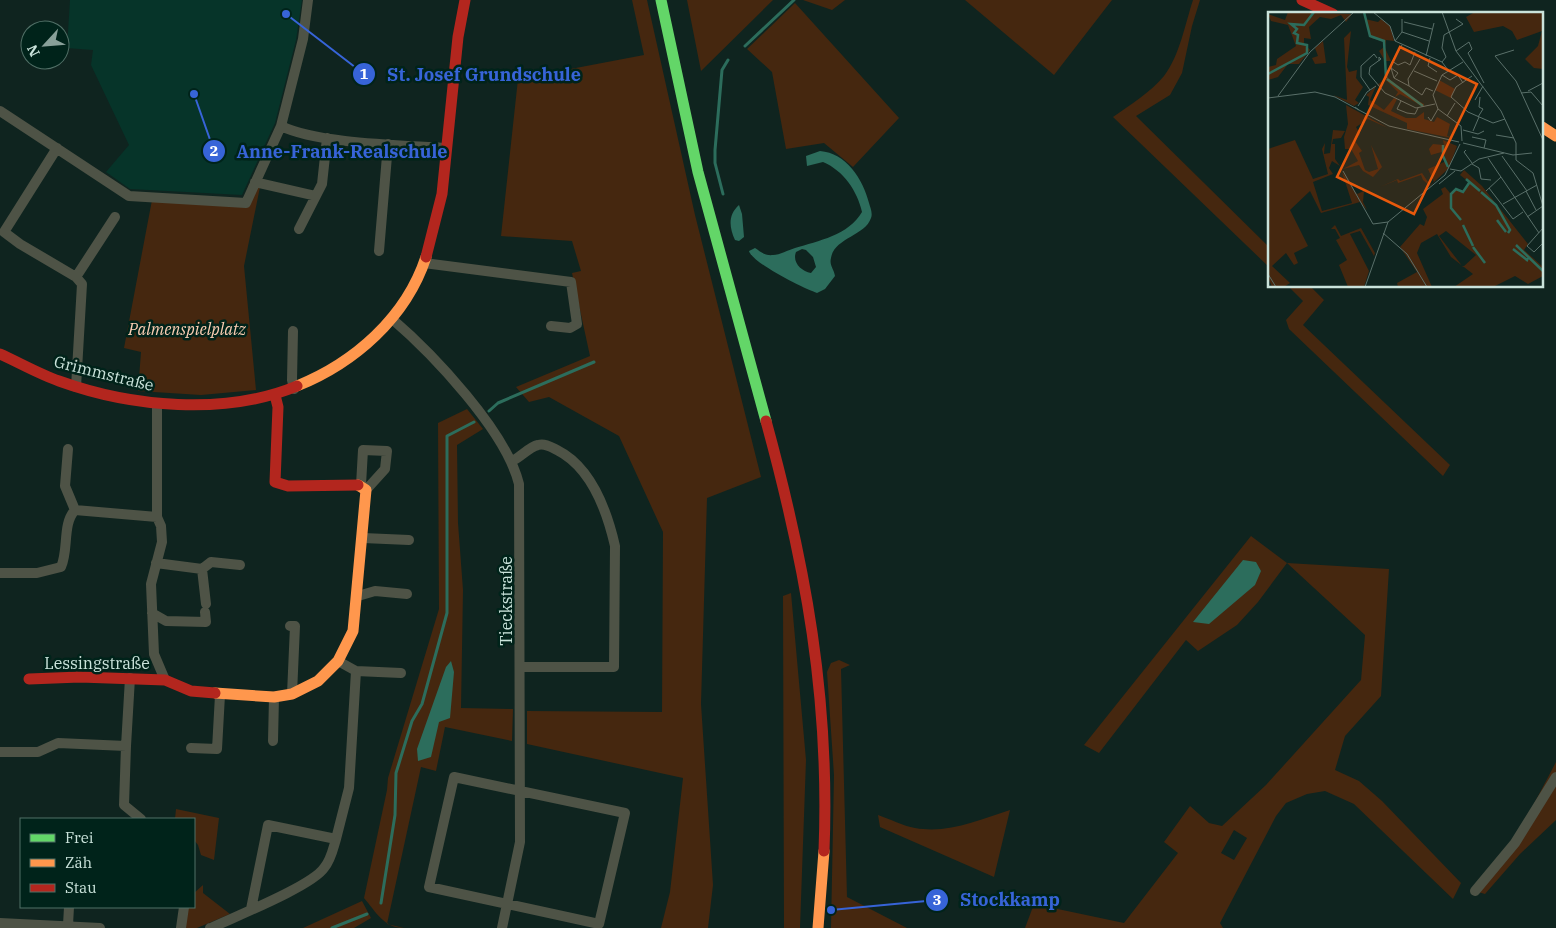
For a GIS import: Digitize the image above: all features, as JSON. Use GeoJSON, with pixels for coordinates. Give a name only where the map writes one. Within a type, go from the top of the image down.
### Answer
{"type":"FeatureCollection","features":[{"type":"Feature","properties":{"kind":"street"},"geometry":{"type":"LineString","coordinates":[[0,111],[129,196],[246,203],[281,126],[303,39],[308,0]]}},
{"type":"Feature","properties":{"kind":"street","name":"Grimmstraße"},"geometry":{"type":"LineString","coordinates":[[0,354],[42,375],[76,386],[157,403],[221,404],[246,402],[294,389],[334,370],[357,353],[392,318],[405,301],[424,263],[437,215],[456,51],[465,0]]}},
{"type":"Feature","properties":{"kind":"street"},"geometry":{"type":"LineString","coordinates":[[661,0],[699,178],[776,455],[796,536],[809,604],[822,699],[824,754],[825,822],[818,928]]}},
{"type":"Feature","properties":{"kind":"street"},"geometry":{"type":"LineString","coordinates":[[1302,0],[1329,12]]}},
{"type":"Feature","properties":{"kind":"street"},"geometry":{"type":"LineString","coordinates":[[281,126],[291,131],[327,138],[446,148]]}},
{"type":"Feature","properties":{"kind":"street"},"geometry":{"type":"LineString","coordinates":[[1544,128],[1556,136]]}},
{"type":"Feature","properties":{"kind":"street"},"geometry":{"type":"LineString","coordinates":[[299,229],[322,184],[327,138]]}},
{"type":"Feature","properties":{"kind":"street"},"geometry":{"type":"LineString","coordinates":[[379,251],[388,144]]}},
{"type":"Feature","properties":{"kind":"street"},"geometry":{"type":"LineString","coordinates":[[57,148],[4,232],[20,244],[76,277],[82,284],[76,386]]}},
{"type":"Feature","properties":{"kind":"street"},"geometry":{"type":"LineString","coordinates":[[255,182],[316,196]]}},
{"type":"Feature","properties":{"kind":"street"},"geometry":{"type":"LineString","coordinates":[[76,277],[115,217]]}},
{"type":"Feature","properties":{"kind":"street"},"geometry":{"type":"LineString","coordinates":[[424,263],[571,282],[577,324],[570,328],[551,326]]}},
{"type":"Feature","properties":{"kind":"street","name":"Tieckstraße"},"geometry":{"type":"LineString","coordinates":[[392,318],[469,399],[512,461],[520,484],[519,853],[502,928]]}},
{"type":"Feature","properties":{"kind":"street"},"geometry":{"type":"LineString","coordinates":[[293,331],[292,380],[294,389]]}},
{"type":"Feature","properties":{"kind":"street","name":"Lessingstraße"},"geometry":{"type":"LineString","coordinates":[[29,679],[130,678],[166,680],[191,691],[220,695],[274,697],[292,694],[318,681],[338,661],[353,631],[363,538],[363,487],[288,486],[275,482],[278,406],[276,395]]}},
{"type":"Feature","properties":{"kind":"street","name":"Lessingstraße"},"geometry":{"type":"LineString","coordinates":[[157,403],[157,517],[161,526],[162,542],[151,584],[154,654],[166,680]]}},
{"type":"Feature","properties":{"kind":"street"},"geometry":{"type":"LineString","coordinates":[[512,461],[538,444],[546,445],[576,462],[592,486],[611,528],[615,546],[614,667],[520,667]]}},
{"type":"Feature","properties":{"kind":"street"},"geometry":{"type":"LineString","coordinates":[[68,449],[65,486],[74,510]]}},
{"type":"Feature","properties":{"kind":"street"},"geometry":{"type":"LineString","coordinates":[[74,510],[157,517]]}},
{"type":"Feature","properties":{"kind":"street"},"geometry":{"type":"LineString","coordinates":[[0,573],[37,573],[61,567],[66,555],[68,517],[74,510]]}},
{"type":"Feature","properties":{"kind":"street"},"geometry":{"type":"LineString","coordinates":[[363,538],[409,540]]}},
{"type":"Feature","properties":{"kind":"street"},"geometry":{"type":"LineString","coordinates":[[156,563],[202,569],[211,562],[240,565]]}},
{"type":"Feature","properties":{"kind":"street"},"geometry":{"type":"LineString","coordinates":[[152,613],[166,620],[206,622],[202,569]]}},
{"type":"Feature","properties":{"kind":"street"},"geometry":{"type":"LineString","coordinates":[[358,596],[375,591],[407,594]]}},
{"type":"Feature","properties":{"kind":"street"},"geometry":{"type":"LineString","coordinates":[[290,626],[295,626],[292,694]]}},
{"type":"Feature","properties":{"kind":"street"},"geometry":{"type":"LineString","coordinates":[[338,661],[356,671],[402,673]]}},
{"type":"Feature","properties":{"kind":"street"},"geometry":{"type":"LineString","coordinates":[[210,928],[314,878],[324,869],[336,839],[349,788],[356,671]]}},
{"type":"Feature","properties":{"kind":"street"},"geometry":{"type":"LineString","coordinates":[[130,678],[124,804],[139,818]]}},
{"type":"Feature","properties":{"kind":"street"},"geometry":{"type":"LineString","coordinates":[[191,748],[217,750],[220,695]]}},
{"type":"Feature","properties":{"kind":"street"},"geometry":{"type":"LineString","coordinates":[[273,740],[274,697]]}},
{"type":"Feature","properties":{"kind":"street"},"geometry":{"type":"LineString","coordinates":[[0,752],[38,752],[58,743],[126,746]]}},
{"type":"Feature","properties":{"kind":"street"},"geometry":{"type":"LineString","coordinates":[[454,777],[520,789],[625,813],[600,924],[429,887],[454,777]]}},
{"type":"Feature","properties":{"kind":"street"},"geometry":{"type":"LineString","coordinates":[[1475,891],[1515,843],[1556,778]]}},
{"type":"Feature","properties":{"kind":"street"},"geometry":{"type":"LineString","coordinates":[[251,909],[268,825],[336,839]]}},
{"type":"Feature","properties":{"kind":"street"},"geometry":{"type":"LineString","coordinates":[[68,925],[69,908]]}},
{"type":"Feature","properties":{"kind":"street"},"geometry":{"type":"LineString","coordinates":[[181,928],[184,908]]}},
{"type":"Feature","properties":{"kind":"street"},"geometry":{"type":"LineString","coordinates":[[0,922],[100,928]]}},
{"type":"Feature","properties":{"kind":"shaded area"},"geometry":{"type":"Polygon","coordinates":[[[70,0],[302,0],[296,40],[275,123],[242,195],[130,189],[106,172],[129,145],[91,65],[93,50],[70,48],[70,0]]]}},
{"type":"Feature","properties":{"kind":"shaded area"},"geometry":{"type":"Polygon","coordinates":[[[820,151],[829,153],[845,162],[858,177],[872,214],[868,224],[863,229],[843,241],[833,251],[831,263],[835,276],[825,289],[817,293],[769,269],[752,256],[749,251],[755,248],[765,254],[776,255],[823,240],[841,232],[856,220],[862,212],[853,189],[843,176],[823,162],[807,166],[806,156],[820,151]],[[802,249],[796,252],[795,259],[801,268],[811,273],[816,267],[813,257],[806,250],[802,249]]]}},
{"type":"Feature","properties":{"kind":"shaded area"},"geometry":{"type":"Polygon","coordinates":[[[739,205],[742,214],[744,237],[739,241],[735,240],[731,217],[739,205]]]}},
{"type":"Feature","properties":{"kind":"shaded area"},"geometry":{"type":"Polygon","coordinates":[[[1243,560],[1256,562],[1261,571],[1255,585],[1209,624],[1193,622],[1243,560]]]}},
{"type":"Feature","properties":{"kind":"shaded area"},"geometry":{"type":"Polygon","coordinates":[[[451,661],[454,672],[450,718],[439,722],[431,757],[418,761],[417,749],[446,667],[451,661]]]}},
{"type":"Feature","properties":{"kind":"green space"},"geometry":{"type":"Polygon","coordinates":[[[632,0],[647,0],[695,215],[761,477],[707,498],[701,704],[713,885],[708,928],[661,928],[670,892],[683,778],[527,744],[527,711],[662,712],[663,532],[619,436],[549,397],[529,402],[516,387],[590,356],[572,273],[581,271],[572,241],[501,236],[518,79],[644,55],[632,0]]]}},
{"type":"Feature","properties":{"kind":"green space"},"geometry":{"type":"Polygon","coordinates":[[[687,0],[773,0],[701,71],[687,0]]]}},
{"type":"Feature","properties":{"kind":"green space"},"geometry":{"type":"Polygon","coordinates":[[[803,0],[845,0],[832,10],[803,0]]]}},
{"type":"Feature","properties":{"kind":"green space"},"geometry":{"type":"Polygon","coordinates":[[[965,0],[1112,0],[1054,75],[965,0]]]}},
{"type":"Feature","properties":{"kind":"green space"},"geometry":{"type":"Polygon","coordinates":[[[1193,0],[1200,0],[1192,26],[1182,73],[1170,95],[1136,116],[1268,246],[1268,266],[1113,117],[1159,82],[1170,68],[1193,0]]]}},
{"type":"Feature","properties":{"kind":"green space"},"geometry":{"type":"Polygon","coordinates":[[[795,3],[899,118],[853,167],[824,143],[786,149],[772,72],[747,49],[795,3]]]}},
{"type":"Feature","properties":{"kind":"green space","name":"Palmenspielplatz"},"geometry":{"type":"Polygon","coordinates":[[[249,184],[260,187],[244,266],[256,390],[201,395],[138,391],[141,352],[124,348],[152,200],[242,206],[249,184]]]}},
{"type":"Feature","properties":{"kind":"green space"},"geometry":{"type":"Polygon","coordinates":[[[1290,288],[1312,288],[1324,300],[1303,325],[1450,465],[1443,476],[1289,329],[1286,320],[1303,301],[1290,288]]]}},
{"type":"Feature","properties":{"kind":"green space"},"geometry":{"type":"Polygon","coordinates":[[[467,409],[483,429],[457,445],[458,523],[463,590],[461,708],[513,709],[512,741],[445,727],[436,771],[421,767],[387,923],[364,898],[388,778],[439,609],[438,423],[467,409]]]}},
{"type":"Feature","properties":{"kind":"green space"},"geometry":{"type":"Polygon","coordinates":[[[1251,536],[1287,563],[1258,602],[1237,625],[1198,651],[1186,640],[1099,753],[1084,745],[1251,536]]]}},
{"type":"Feature","properties":{"kind":"green space"},"geometry":{"type":"Polygon","coordinates":[[[1287,563],[1389,569],[1381,696],[1345,736],[1335,770],[1359,781],[1382,801],[1461,883],[1453,899],[1354,804],[1325,791],[1307,794],[1286,803],[1276,816],[1220,923],[1223,928],[1025,928],[1034,904],[1124,923],[1178,853],[1164,842],[1190,806],[1209,823],[1222,826],[1266,785],[1361,680],[1365,635],[1287,563]],[[1234,830],[1221,853],[1234,860],[1247,838],[1234,830]]]}},
{"type":"Feature","properties":{"kind":"green space"},"geometry":{"type":"Polygon","coordinates":[[[791,593],[806,760],[800,928],[784,928],[783,596],[791,593]]]}},
{"type":"Feature","properties":{"kind":"green space"},"geometry":{"type":"Polygon","coordinates":[[[839,660],[850,665],[841,669],[847,897],[907,928],[831,928],[834,775],[827,672],[831,663],[839,660]]]}},
{"type":"Feature","properties":{"kind":"green space"},"geometry":{"type":"Polygon","coordinates":[[[1556,762],[1556,820],[1520,854],[1485,894],[1478,892],[1526,819],[1556,762]]]}},
{"type":"Feature","properties":{"kind":"green space"},"geometry":{"type":"Polygon","coordinates":[[[176,809],[219,818],[214,860],[201,855],[195,841],[195,818],[175,818],[176,809]]]}},
{"type":"Feature","properties":{"kind":"green space"},"geometry":{"type":"Polygon","coordinates":[[[1010,810],[994,877],[880,827],[878,815],[910,827],[939,829],[975,822],[1010,810]]]}},
{"type":"Feature","properties":{"kind":"green space"},"geometry":{"type":"Polygon","coordinates":[[[203,885],[203,893],[230,914],[197,928],[185,928],[188,908],[195,908],[195,892],[203,885]]]}},
{"type":"Feature","properties":{"kind":"green space"},"geometry":{"type":"Polygon","coordinates":[[[362,901],[371,918],[354,928],[303,928],[362,901]]]}},
{"type":"Feature","properties":{"kind":"waterway"},"geometry":{"type":"LineString","coordinates":[[745,46],[794,0]]}},
{"type":"Feature","properties":{"kind":"waterway"},"geometry":{"type":"LineString","coordinates":[[723,194],[715,163],[715,150],[722,70],[728,60]]}},
{"type":"Feature","properties":{"kind":"waterway"},"geometry":{"type":"LineString","coordinates":[[489,411],[498,403],[594,362]]}},
{"type":"Feature","properties":{"kind":"waterway"},"geometry":{"type":"LineString","coordinates":[[381,903],[395,815],[396,773],[412,721],[422,704],[447,613],[447,436],[474,422]]}},
{"type":"Feature","properties":{"kind":"waterway"},"geometry":{"type":"LineString","coordinates":[[332,928],[367,914]]}},
{"type":"Feature","properties":{"kind":"traffic: fast"},"geometry":{"type":"LineString","coordinates":[[661,0],[698,172],[766,421]]}},
{"type":"Feature","properties":{"kind":"traffic: slow"},"geometry":{"type":"LineString","coordinates":[[1544,128],[1556,136]]}},
{"type":"Feature","properties":{"kind":"traffic: slow"},"geometry":{"type":"LineString","coordinates":[[297,386],[338,365],[375,336],[405,300],[417,279],[426,257]]}},
{"type":"Feature","properties":{"kind":"traffic: slow"},"geometry":{"type":"LineString","coordinates":[[215,693],[274,697],[292,694],[318,681],[338,661],[353,631],[366,490],[358,485]]}},
{"type":"Feature","properties":{"kind":"traffic: slow"},"geometry":{"type":"LineString","coordinates":[[818,928],[824,851]]}},
{"type":"Feature","properties":{"kind":"traffic: jam"},"geometry":{"type":"LineString","coordinates":[[426,257],[442,194],[458,37],[465,0]]}},
{"type":"Feature","properties":{"kind":"traffic: jam"},"geometry":{"type":"LineString","coordinates":[[1302,0],[1329,12]]}},
{"type":"Feature","properties":{"kind":"traffic: jam"},"geometry":{"type":"LineString","coordinates":[[0,354],[59,381],[116,397],[147,402],[178,404],[240,402],[297,386]]}},
{"type":"Feature","properties":{"kind":"traffic: jam"},"geometry":{"type":"LineString","coordinates":[[275,395],[278,407],[275,482],[288,486],[358,485]]}},
{"type":"Feature","properties":{"kind":"traffic: jam"},"geometry":{"type":"LineString","coordinates":[[766,421],[793,528],[812,634],[823,740],[825,795],[824,851]]}},
{"type":"Feature","properties":{"kind":"traffic: jam"},"geometry":{"type":"LineString","coordinates":[[29,679],[80,677],[165,680],[191,691],[215,693]]}},
{"type":"Feature","properties":{"kind":"place","name":"St. Josef Grundschule"},"geometry":{"type":"Point","coordinates":[286,14]}},
{"type":"Feature","properties":{"kind":"place","name":"Anne-Frank-Realschule"},"geometry":{"type":"Point","coordinates":[194,94]}},
{"type":"Feature","properties":{"kind":"place","name":"Stockkamp"},"geometry":{"type":"Point","coordinates":[831,910]}}]}
